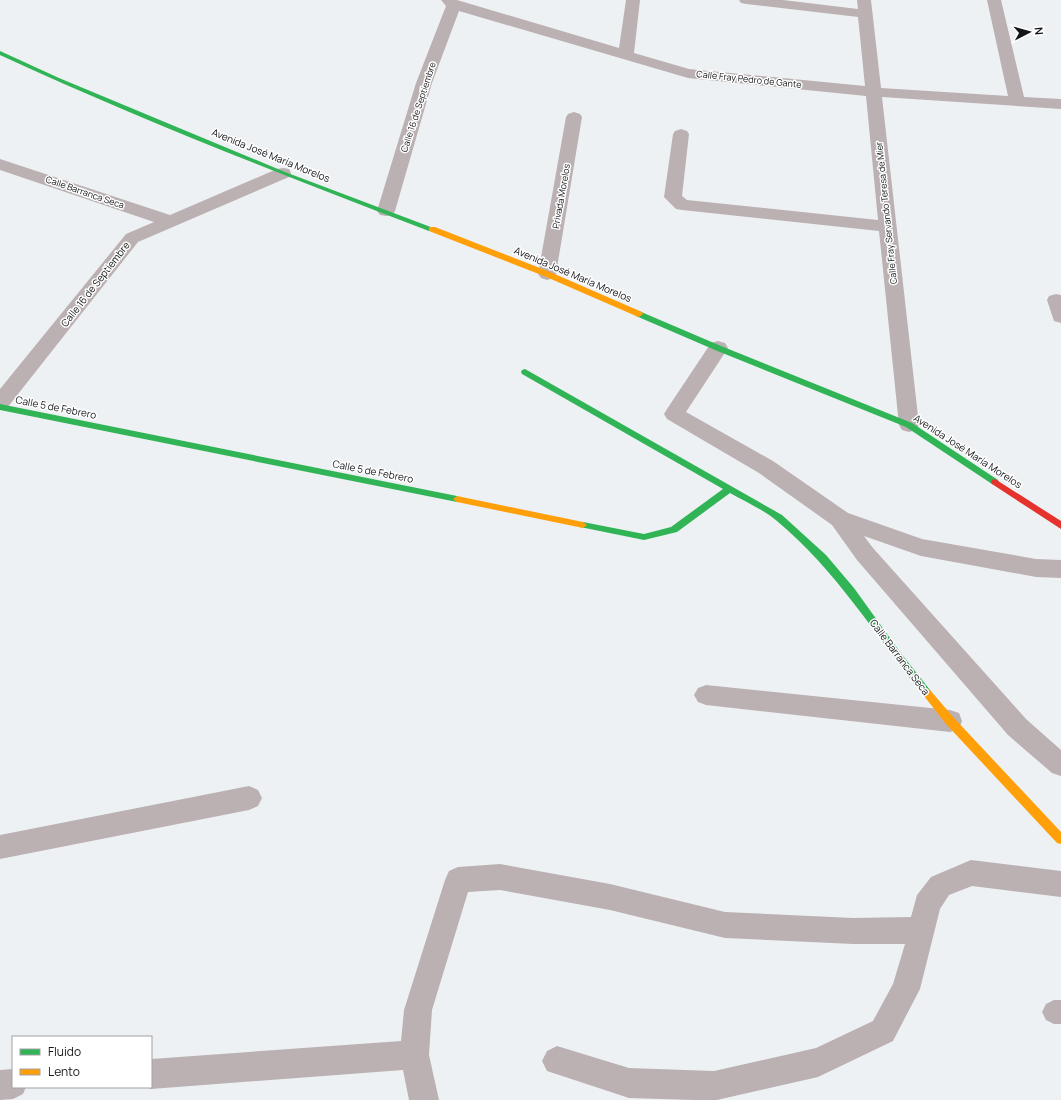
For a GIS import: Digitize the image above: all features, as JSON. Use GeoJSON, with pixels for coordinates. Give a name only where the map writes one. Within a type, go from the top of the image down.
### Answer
{"type":"FeatureCollection","features":[{"type":"Feature","properties":{"kind":"main road","name":"Avenida José María Morelos"},"geometry":{"type":"LineString","coordinates":[[0,53],[57,79],[283,173],[386,211],[547,274],[718,348],[909,425],[1061,526]]}},
{"type":"Feature","properties":{"kind":"main road","name":"Calle Barranca Seca"},"geometry":{"type":"LineString","coordinates":[[525,372],[779,517],[823,558],[851,591],[897,654],[950,721],[1061,839]]}},
{"type":"Feature","properties":{"kind":"main road","name":"Calle 5 de Febrero"},"geometry":{"type":"LineString","coordinates":[[0,408],[644,537],[674,530],[730,488]]}},
{"type":"Feature","properties":{"kind":"street"},"geometry":{"type":"LineString","coordinates":[[626,56],[633,0]]}},
{"type":"Feature","properties":{"kind":"street"},"geometry":{"type":"LineString","coordinates":[[746,0],[865,7]]}},
{"type":"Feature","properties":{"kind":"street"},"geometry":{"type":"LineString","coordinates":[[994,0],[1017,102]]}},
{"type":"Feature","properties":{"kind":"street","name":"Calle Fray Pedro de Gante"},"geometry":{"type":"LineString","coordinates":[[451,2],[626,56],[688,73],[874,92],[1061,104]]}},
{"type":"Feature","properties":{"kind":"street","name":"Calle 16 de Septiembre"},"geometry":{"type":"LineString","coordinates":[[386,211],[424,82],[451,2]]}},
{"type":"Feature","properties":{"kind":"street","name":"Calle Fray Servando Teresa de Mier"},"geometry":{"type":"LineString","coordinates":[[865,7],[909,425]]}},
{"type":"Feature","properties":{"kind":"street","name":"Privada Morelos"},"geometry":{"type":"LineString","coordinates":[[547,274],[574,117]]}},
{"type":"Feature","properties":{"kind":"street"},"geometry":{"type":"LineString","coordinates":[[681,134],[673,197],[682,205],[887,226]]}},
{"type":"Feature","properties":{"kind":"street","name":"Calle Barranca Seca"},"geometry":{"type":"LineString","coordinates":[[0,164],[169,221]]}},
{"type":"Feature","properties":{"kind":"street","name":"Calle 16 de Septiembre"},"geometry":{"type":"LineString","coordinates":[[0,403],[132,238],[283,173]]}},
{"type":"Feature","properties":{"kind":"street"},"geometry":{"type":"LineString","coordinates":[[718,348],[674,414],[736,448],[766,467],[840,519],[921,547],[1036,568],[1061,569]]}},
{"type":"Feature","properties":{"kind":"street"},"geometry":{"type":"LineString","coordinates":[[840,519],[865,554],[1017,727],[1061,765]]}},
{"type":"Feature","properties":{"kind":"street"},"geometry":{"type":"LineString","coordinates":[[706,695],[950,721]]}},
{"type":"Feature","properties":{"kind":"street"},"geometry":{"type":"LineString","coordinates":[[0,846],[249,798]]}},
{"type":"Feature","properties":{"kind":"street"},"geometry":{"type":"LineString","coordinates":[[557,1060],[629,1083],[714,1086],[818,1062],[883,1031],[906,989],[922,930],[927,904],[940,886],[972,873],[1061,884]]}},
{"type":"Feature","properties":{"kind":"street"},"geometry":{"type":"LineString","coordinates":[[424,1100],[414,1055],[418,1010],[458,880],[500,877],[610,897],[725,925],[853,931],[922,930]]}},
{"type":"Feature","properties":{"kind":"street"},"geometry":{"type":"LineString","coordinates":[[152,1074],[414,1055]]}},
{"type":"Feature","properties":{"kind":"street"},"geometry":{"type":"LineString","coordinates":[[0,1085],[12,1084]]}},
{"type":"Feature","properties":{"kind":"traffic: fast"},"geometry":{"type":"LineString","coordinates":[[0,53],[57,79],[283,173],[432,229]]}},
{"type":"Feature","properties":{"kind":"traffic: fast"},"geometry":{"type":"LineString","coordinates":[[639,314],[718,348],[909,425],[995,482]]}},
{"type":"Feature","properties":{"kind":"traffic: fast"},"geometry":{"type":"LineString","coordinates":[[525,372],[779,517],[823,558],[851,591],[897,655],[927,693]]}},
{"type":"Feature","properties":{"kind":"traffic: fast"},"geometry":{"type":"LineString","coordinates":[[0,407],[457,499]]}},
{"type":"Feature","properties":{"kind":"traffic: fast"},"geometry":{"type":"LineString","coordinates":[[583,525],[644,537],[674,530],[730,488]]}},
{"type":"Feature","properties":{"kind":"traffic: slow"},"geometry":{"type":"LineString","coordinates":[[432,229],[547,274],[639,314]]}},
{"type":"Feature","properties":{"kind":"traffic: slow"},"geometry":{"type":"LineString","coordinates":[[457,499],[583,525]]}},
{"type":"Feature","properties":{"kind":"traffic: slow"},"geometry":{"type":"LineString","coordinates":[[927,693],[950,721],[1061,839]]}},
{"type":"Feature","properties":{"kind":"traffic: jam"},"geometry":{"type":"LineString","coordinates":[[995,482],[1061,526]]}}]}
